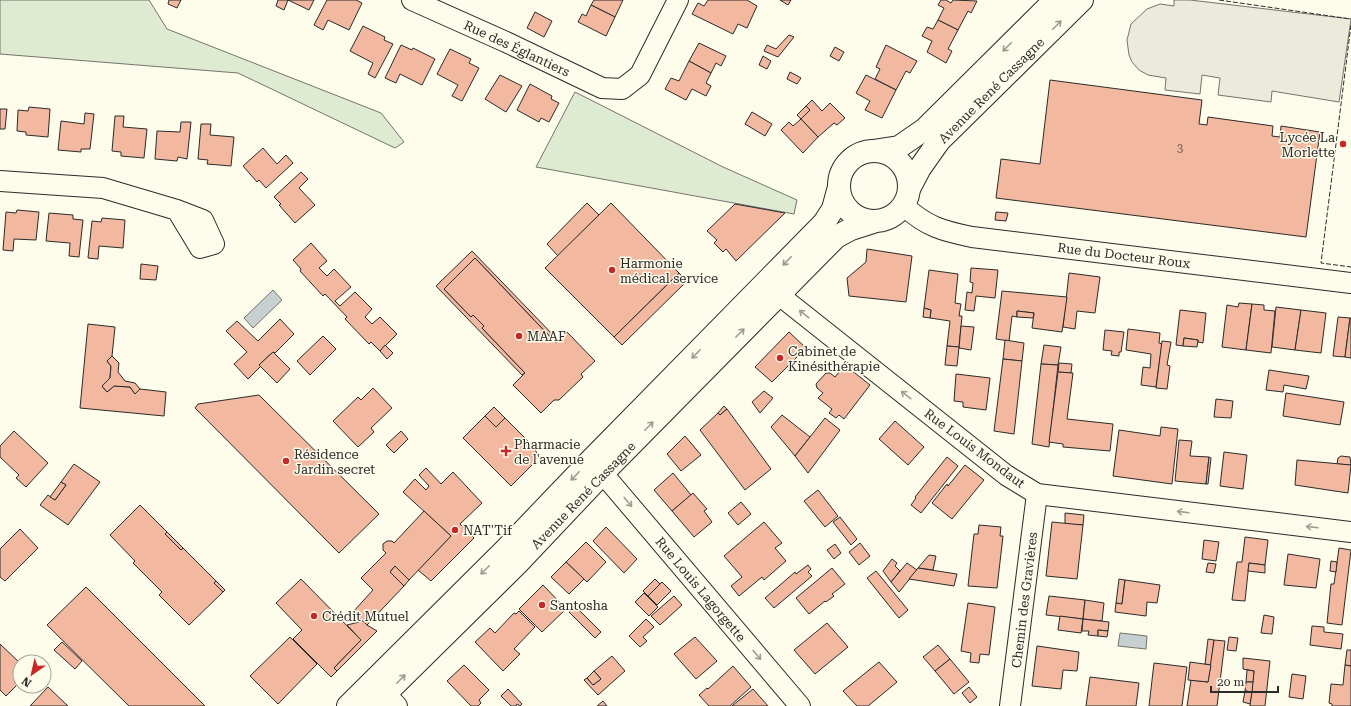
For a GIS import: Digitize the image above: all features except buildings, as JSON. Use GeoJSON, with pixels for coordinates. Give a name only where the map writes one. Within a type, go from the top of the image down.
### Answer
{"type":"FeatureCollection","features":[{"type":"Feature","properties":{"kind":"main road","name":"Avenue René Cassagne"},"geometry":{"type":"LineString","coordinates":[[772,289],[824,223],[833,209],[839,187],[840,176],[845,166],[852,158],[862,153],[899,147],[925,129],[1055,0]]}},
{"type":"Feature","properties":{"kind":"main road","name":"Avenue René Cassagne"},"geometry":{"type":"LineString","coordinates":[[348,706],[382,697],[517,564],[597,466],[772,289],[836,237],[851,229],[891,218],[898,213],[920,168],[940,140],[1082,0]]}},
{"type":"Feature","properties":{"kind":"main road"},"geometry":{"type":"LineString","coordinates":[[873,151],[884,152],[895,157],[903,165],[908,176],[907,196]]}},
{"type":"Feature","properties":{"kind":"main road"},"geometry":{"type":"LineString","coordinates":[[839,187],[840,198],[853,215],[862,220],[873,222]]}},
{"type":"Feature","properties":{"kind":"street","name":"Rue des Églantiers"},"geometry":{"type":"LineString","coordinates":[[412,0],[506,42],[602,88],[622,89],[640,75],[678,0]]}},
{"type":"Feature","properties":{"kind":"street"},"geometry":{"type":"LineString","coordinates":[[0,181],[103,188],[177,210]]}},
{"type":"Feature","properties":{"kind":"street","name":"Rue du Docteur Roux"},"geometry":{"type":"LineString","coordinates":[[907,196],[912,213],[930,225],[948,232],[972,237],[1351,282]]}},
{"type":"Feature","properties":{"kind":"street","name":"Rue Louis Mondaut"},"geometry":{"type":"LineString","coordinates":[[772,289],[1006,475],[1037,494],[1351,532]]}},
{"type":"Feature","properties":{"kind":"street","name":"Rue Louis Lagorgette"},"geometry":{"type":"LineString","coordinates":[[597,466],[800,706]]}},
{"type":"Feature","properties":{"kind":"street","name":"Chemin des Gravières"},"geometry":{"type":"LineString","coordinates":[[1010,706],[1037,494]]}},
{"type":"Feature","properties":{"kind":"green space"},"geometry":{"type":"Polygon","coordinates":[[[0,0],[149,0],[167,29],[381,113],[404,142],[395,148],[238,73],[0,54],[0,0]]]}},
{"type":"Feature","properties":{"kind":"green space"},"geometry":{"type":"Polygon","coordinates":[[[575,92],[723,167],[797,200],[794,214],[536,167],[575,92]]]}},
{"type":"Feature","properties":{"kind":"shaded area"},"geometry":{"type":"Polygon","coordinates":[[[1174,0],[1190,0],[1351,19],[1339,102],[1272,91],[1271,102],[1218,95],[1220,78],[1202,75],[1200,94],[1165,90],[1166,78],[1148,75],[1139,70],[1132,62],[1129,55],[1127,40],[1131,24],[1147,9],[1160,4],[1174,6],[1174,0]]]}},
{"type":"Feature","properties":{"kind":"shaded area"},"geometry":{"type":"Polygon","coordinates":[[[273,290],[282,300],[253,328],[244,318],[273,290]]]}},
{"type":"Feature","properties":{"kind":"shaded area"},"geometry":{"type":"Polygon","coordinates":[[[1120,633],[1147,636],[1146,649],[1118,646],[1120,633]]]}},
{"type":"Feature","properties":{"kind":"fence"},"geometry":{"type":"LineString","coordinates":[[1219,0],[1351,19]]}},
{"type":"Feature","properties":{"kind":"fence"},"geometry":{"type":"LineString","coordinates":[[1351,25],[1321,263],[1351,267]]}},
{"type":"Feature","properties":{"kind":"place","name":"Lycée La Morlette"},"geometry":{"type":"Point","coordinates":[1343,144]}},
{"type":"Feature","properties":{"kind":"place","name":"Harmonie médical service"},"geometry":{"type":"Point","coordinates":[612,270]}},
{"type":"Feature","properties":{"kind":"place","name":"MAAF"},"geometry":{"type":"Point","coordinates":[519,336]}},
{"type":"Feature","properties":{"kind":"place","name":"Cabinet de Kinésithérapie"},"geometry":{"type":"Point","coordinates":[780,358]}},
{"type":"Feature","properties":{"kind":"place","name":"Pharmacie de l'avenue"},"geometry":{"type":"Point","coordinates":[506,451]}},
{"type":"Feature","properties":{"kind":"place","name":"Résidence Jardin secret"},"geometry":{"type":"Point","coordinates":[286,461]}},
{"type":"Feature","properties":{"kind":"place","name":"NAT'Tif"},"geometry":{"type":"Point","coordinates":[455,530]}},
{"type":"Feature","properties":{"kind":"place","name":"Santosha"},"geometry":{"type":"Point","coordinates":[542,605]}},
{"type":"Feature","properties":{"kind":"place","name":"Crédit Mutuel"},"geometry":{"type":"Point","coordinates":[314,616]}}]}
